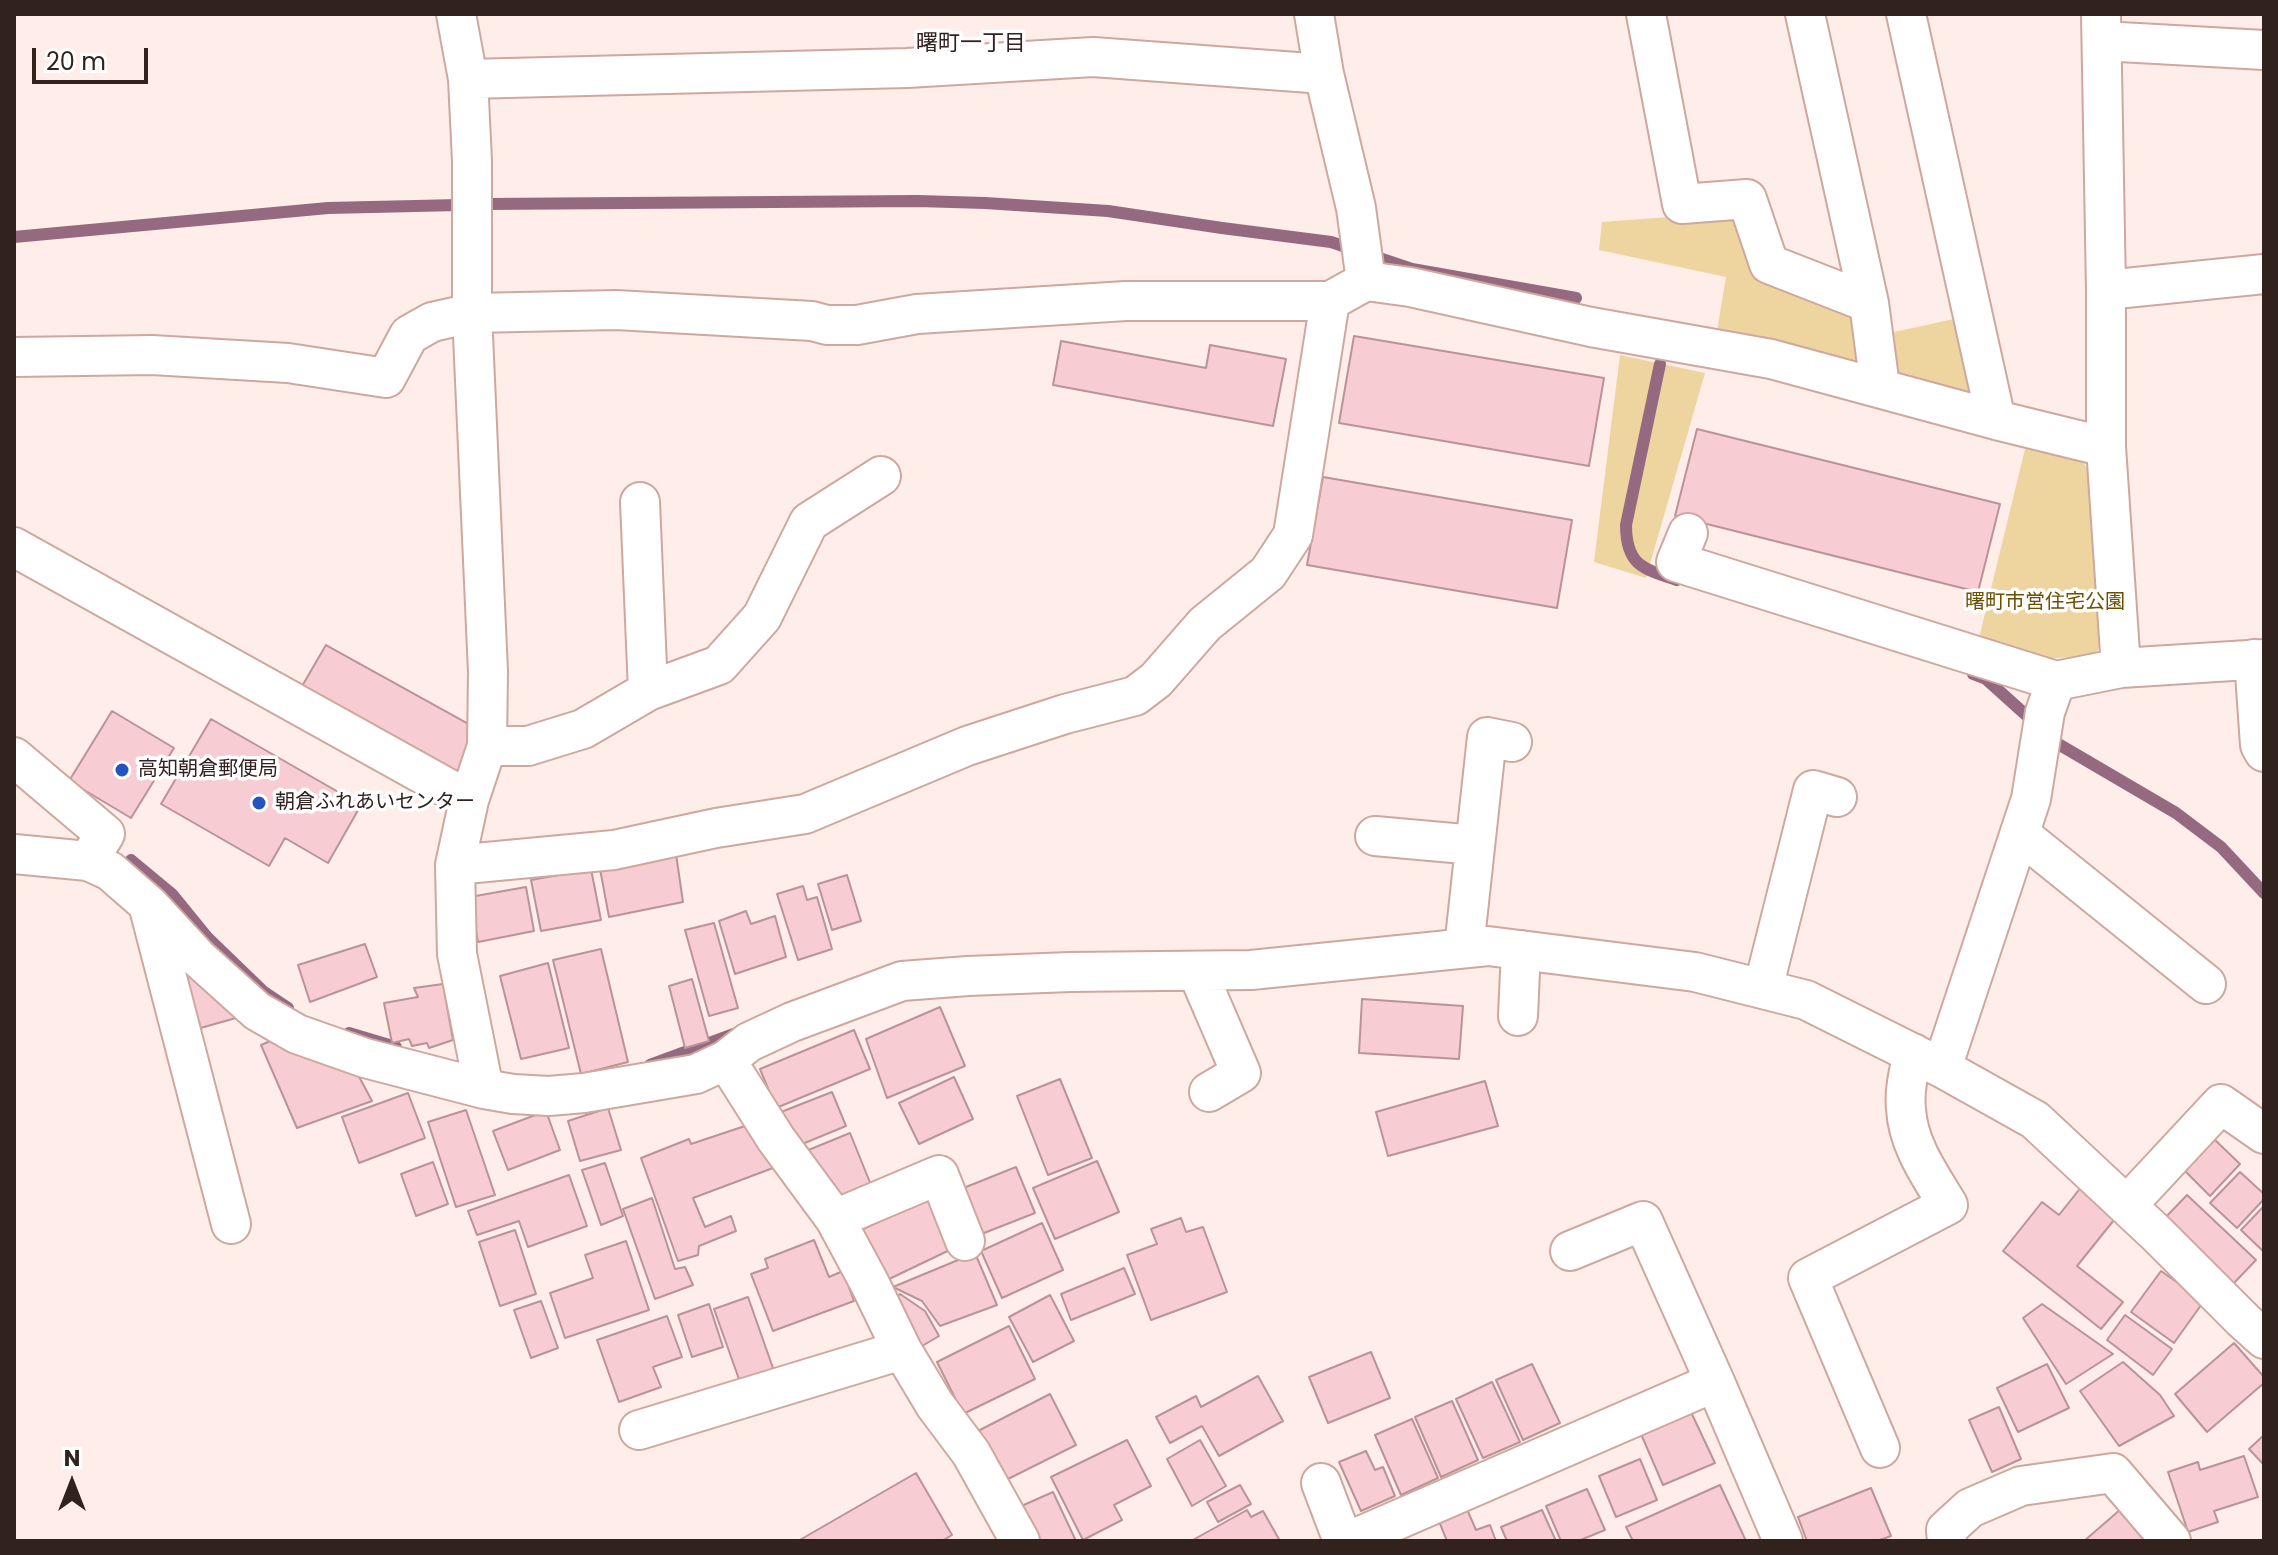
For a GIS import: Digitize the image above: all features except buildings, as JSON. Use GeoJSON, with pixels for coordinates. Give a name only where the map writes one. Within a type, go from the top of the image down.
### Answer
{"type":"FeatureCollection","features":[{"type":"Feature","properties":{"kind":"street"},"geometry":{"type":"LineString","coordinates":[[456,14],[468,79],[472,161],[472,313],[488,672],[487,746],[469,800],[455,865],[457,954],[484,1089]]}},
{"type":"Feature","properties":{"kind":"street"},"geometry":{"type":"LineString","coordinates":[[1314,14],[1324,74],[1356,208],[1366,281]]}},
{"type":"Feature","properties":{"kind":"street"},"geometry":{"type":"LineString","coordinates":[[1646,14],[1682,204],[1747,199],[1769,264],[1869,303]]}},
{"type":"Feature","properties":{"kind":"street"},"geometry":{"type":"LineString","coordinates":[[1805,14],[1869,303],[1880,387]]}},
{"type":"Feature","properties":{"kind":"street"},"geometry":{"type":"LineString","coordinates":[[1906,14],[1996,420]]}},
{"type":"Feature","properties":{"kind":"street"},"geometry":{"type":"LineString","coordinates":[[2121,668],[2106,447],[2102,27],[2264,50]]}},
{"type":"Feature","properties":{"kind":"street"},"geometry":{"type":"LineString","coordinates":[[468,79],[907,68],[1093,57],[1324,74]]}},
{"type":"Feature","properties":{"kind":"street"},"geometry":{"type":"LineString","coordinates":[[2106,290],[2264,274]]}},
{"type":"Feature","properties":{"kind":"street"},"geometry":{"type":"LineString","coordinates":[[14,357],[152,355],[288,363],[386,378],[409,335],[432,322],[472,313],[616,310],[857,325],[917,314],[1111,301],[1330,301],[1366,281],[1410,287],[1591,327],[1771,359],[2106,447]]}},
{"type":"Feature","properties":{"kind":"street"},"geometry":{"type":"LineString","coordinates":[[455,865],[614,850],[716,828],[805,814],[967,746],[1065,714],[1135,696],[1156,680],[1205,624],[1268,573],[1293,535],[1330,301]]}},
{"type":"Feature","properties":{"kind":"street"},"geometry":{"type":"LineString","coordinates":[[487,746],[528,746],[583,729],[648,691],[719,665],[762,617],[809,522],[881,476]]}},
{"type":"Feature","properties":{"kind":"street"},"geometry":{"type":"LineString","coordinates":[[640,502],[648,691]]}},
{"type":"Feature","properties":{"kind":"street"},"geometry":{"type":"LineString","coordinates":[[1688,533],[1676,562],[2046,713]]}},
{"type":"Feature","properties":{"kind":"street"},"geometry":{"type":"LineString","coordinates":[[14,547],[469,800]]}},
{"type":"Feature","properties":{"kind":"street"},"geometry":{"type":"LineString","coordinates":[[1880,1448],[1808,1278],[1948,1205],[1913,1144],[1906,1110],[1906,1091],[1928,1060],[2020,834],[2031,799],[2046,713],[2121,668],[2259,659],[2260,745],[2264,752]]}},
{"type":"Feature","properties":{"kind":"street"},"geometry":{"type":"LineString","coordinates":[[1464,948],[1487,737],[1512,742]]}},
{"type":"Feature","properties":{"kind":"street"},"geometry":{"type":"LineString","coordinates":[[14,757],[105,834],[88,861]]}},
{"type":"Feature","properties":{"kind":"street"},"geometry":{"type":"LineString","coordinates":[[1763,989],[1810,791]]}},
{"type":"Feature","properties":{"kind":"street"},"geometry":{"type":"LineString","coordinates":[[2020,834],[2206,984]]}},
{"type":"Feature","properties":{"kind":"street"},"geometry":{"type":"LineString","coordinates":[[1375,836],[1475,845]]}},
{"type":"Feature","properties":{"kind":"street"},"geometry":{"type":"LineString","coordinates":[[14,854],[88,861],[110,871],[257,1011],[297,1034],[365,1058],[513,1094],[549,1096],[584,1093],[696,1074],[726,1060],[749,1042],[792,1022],[902,981],[968,976],[1251,970],[1488,946],[1695,972],[1806,1000],[1928,1060],[2035,1120],[2264,1339]]}},
{"type":"Feature","properties":{"kind":"street"},"geometry":{"type":"LineString","coordinates":[[149,905],[231,1224]]}},
{"type":"Feature","properties":{"kind":"street"},"geometry":{"type":"LineString","coordinates":[[1518,1016],[1521,950]]}},
{"type":"Feature","properties":{"kind":"street"},"geometry":{"type":"LineString","coordinates":[[1197,971],[1241,1073],[1209,1092]]}},
{"type":"Feature","properties":{"kind":"street"},"geometry":{"type":"LineString","coordinates":[[726,1060],[776,1139],[835,1219],[902,1350],[935,1405],[971,1453],[1005,1536]]}},
{"type":"Feature","properties":{"kind":"street"},"geometry":{"type":"LineString","coordinates":[[2127,1205],[2221,1104],[2264,1134]]}},
{"type":"Feature","properties":{"kind":"street"},"geometry":{"type":"LineString","coordinates":[[835,1219],[939,1175],[965,1241]]}},
{"type":"Feature","properties":{"kind":"street"},"geometry":{"type":"LineString","coordinates":[[1570,1251],[1643,1221],[1783,1541]]}},
{"type":"Feature","properties":{"kind":"street"},"geometry":{"type":"LineString","coordinates":[[639,1430],[902,1350]]}},
{"type":"Feature","properties":{"kind":"street"},"geometry":{"type":"LineString","coordinates":[[1349,1541],[1715,1382]]}},
{"type":"Feature","properties":{"kind":"street"},"geometry":{"type":"LineString","coordinates":[[1947,1541],[1946,1530],[1970,1508],[2021,1486],[2113,1473],[2171,1541]]}},
{"type":"Feature","properties":{"kind":"street"},"geometry":{"type":"LineString","coordinates":[[1321,1483],[1343,1541]]}},
{"type":"Feature","properties":{"kind":"green space"},"geometry":{"type":"Polygon","coordinates":[[[1737,212],[1753,274],[1859,313],[1866,370],[1717,331],[1726,277],[1599,250],[1602,222],[1737,212]]]}},
{"type":"Feature","properties":{"kind":"green space"},"geometry":{"type":"Polygon","coordinates":[[[1963,317],[1972,403],[1891,380],[1885,334],[1963,317]]]}},
{"type":"Feature","properties":{"kind":"green space"},"geometry":{"type":"Polygon","coordinates":[[[1620,355],[1705,373],[1646,578],[1594,562],[1620,355]]]}},
{"type":"Feature","properties":{"kind":"green space","name":"曙町市営住宅公園"},"geometry":{"type":"Polygon","coordinates":[[[2026,445],[2078,454],[2095,481],[2103,638],[2095,656],[2036,659],[1979,638],[2026,445]]]}},
{"type":"Feature","properties":{"kind":"waterway"},"geometry":{"type":"LineString","coordinates":[[484,204],[918,201],[1108,211],[1331,242],[1412,269],[1576,298]]}},
{"type":"Feature","properties":{"kind":"waterway"},"geometry":{"type":"LineString","coordinates":[[14,237],[328,208],[459,205]]}},
{"type":"Feature","properties":{"kind":"waterway"},"geometry":{"type":"LineString","coordinates":[[1660,364],[1626,525],[1627,538],[1629,549],[1639,563],[1677,580]]}},
{"type":"Feature","properties":{"kind":"waterway"},"geometry":{"type":"LineString","coordinates":[[1973,674],[1986,679],[2036,724]]}},
{"type":"Feature","properties":{"kind":"waterway"},"geometry":{"type":"LineString","coordinates":[[2048,738],[2176,813],[2221,847],[2264,893]]}},
{"type":"Feature","properties":{"kind":"waterway"},"geometry":{"type":"LineString","coordinates":[[131,860],[172,894],[207,937],[264,992],[288,1008]]}},
{"type":"Feature","properties":{"kind":"waterway"},"geometry":{"type":"LineString","coordinates":[[349,1033],[396,1047]]}},
{"type":"Feature","properties":{"kind":"waterway"},"geometry":{"type":"LineString","coordinates":[[650,1065],[734,1034]]}},
{"type":"Feature","properties":{"kind":"place","name":"高知朝倉郵便局"},"geometry":{"type":"Point","coordinates":[122,770]}},
{"type":"Feature","properties":{"kind":"place","name":"朝倉ふれあいセンター"},"geometry":{"type":"Point","coordinates":[259,803]}},
{"type":"Feature","properties":{"kind":"district","name":"曙町一丁目"},"geometry":{"type":"Point","coordinates":[971,44]}}]}
